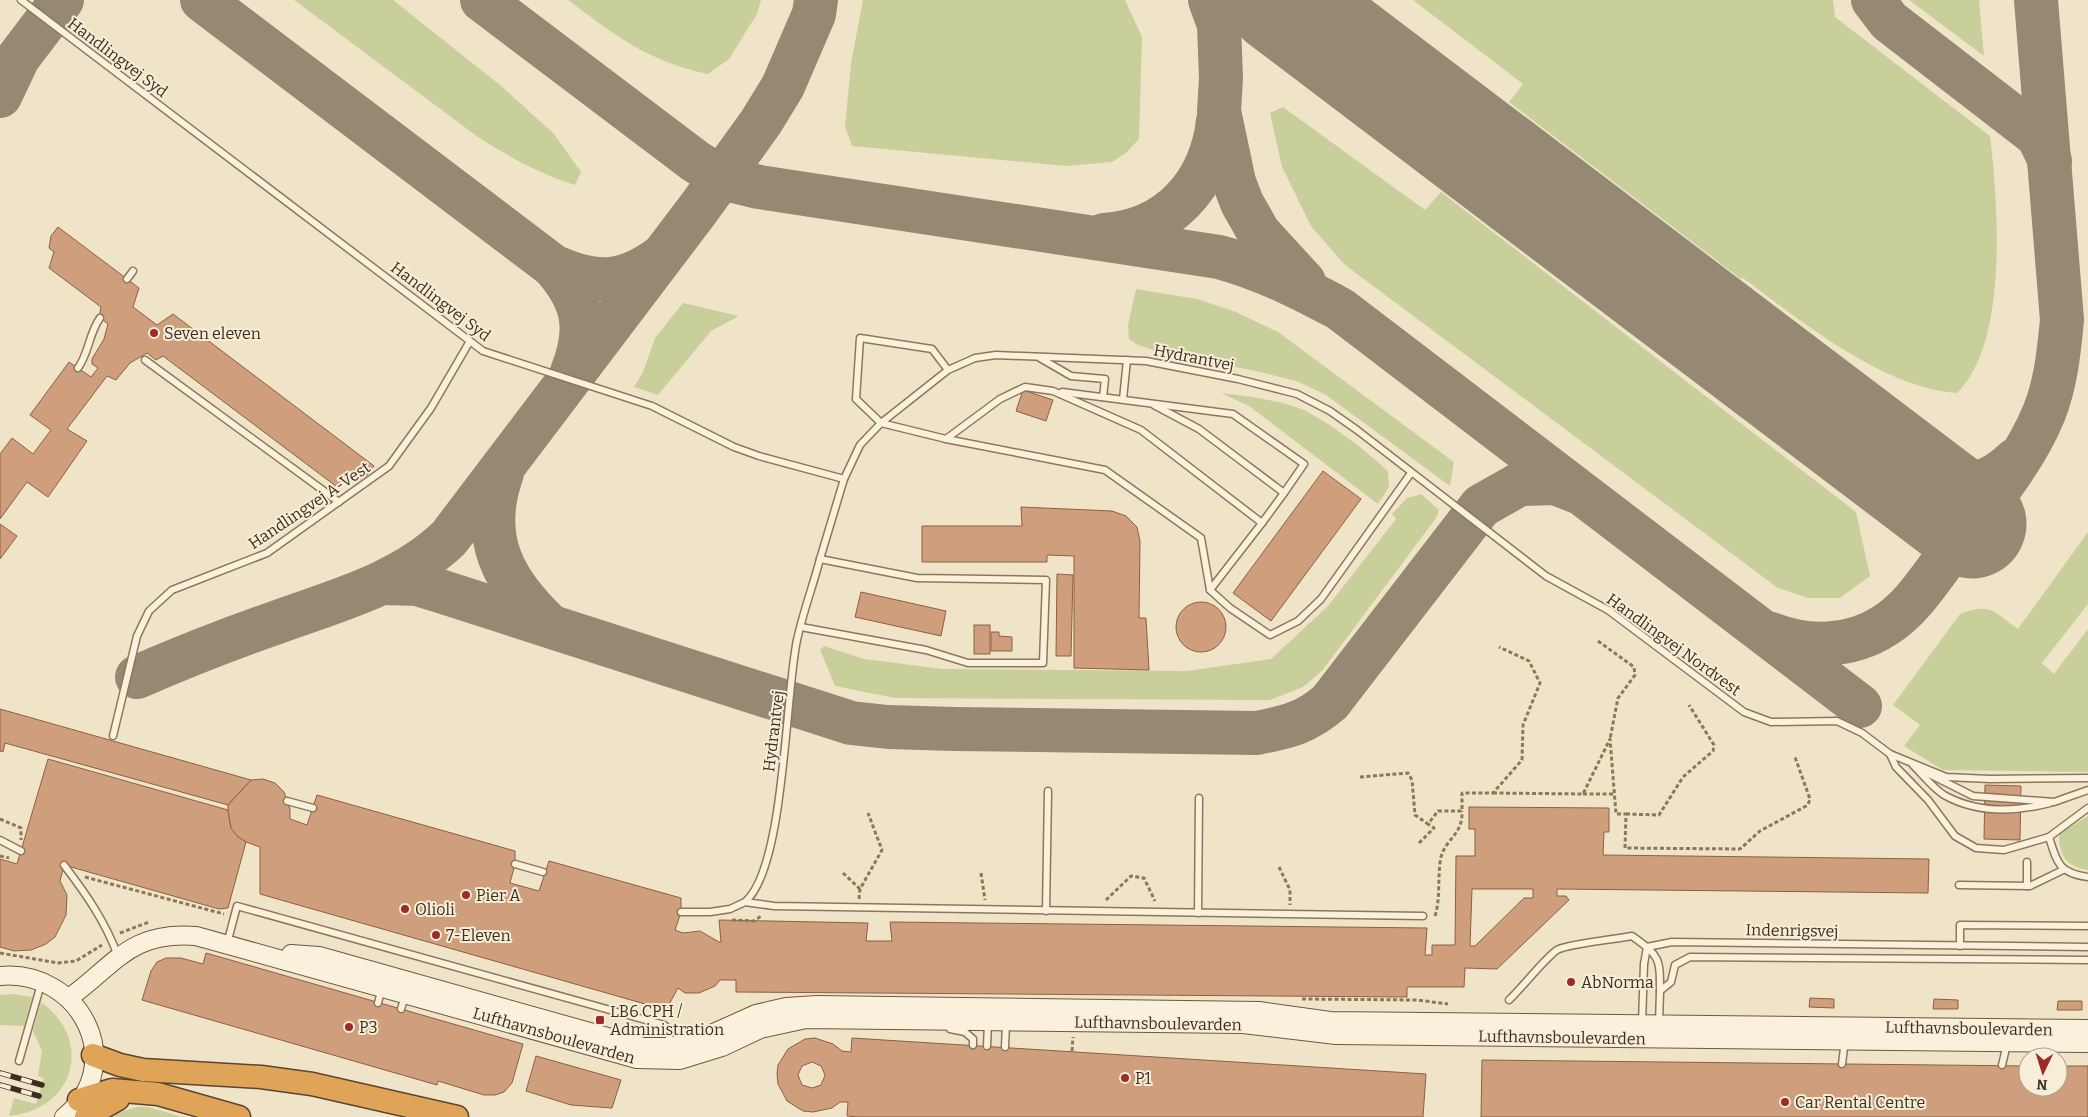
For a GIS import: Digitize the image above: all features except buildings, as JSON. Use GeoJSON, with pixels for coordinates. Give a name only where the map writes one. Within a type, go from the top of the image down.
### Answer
{"type":"FeatureCollection","features":[{"type":"Feature","properties":{"kind":"highway"},"geometry":{"type":"LineString","coordinates":[[93,1055],[120,1066],[143,1070],[261,1077],[312,1084],[457,1117]]}},
{"type":"Feature","properties":{"kind":"highway"},"geometry":{"type":"LineString","coordinates":[[83,1109],[112,1090],[158,1094],[239,1117]]}},
{"type":"Feature","properties":{"kind":"street","name":"Lufthavnsboulevarden"},"geometry":{"type":"LineString","coordinates":[[69,998],[90,983],[118,956],[135,945],[155,938],[175,935],[196,936],[393,992],[643,1047],[680,1060],[704,1053],[760,1029],[782,1022],[806,1019],[905,1020],[998,1016],[1260,1011],[1330,1022],[1650,1031],[2007,1035],[2088,1043]]}},
{"type":"Feature","properties":{"kind":"street","name":"Lufthavnsboulevarden"},"geometry":{"type":"LineString","coordinates":[[250,951],[319,956],[393,992]]}},
{"type":"Feature","properties":{"kind":"street"},"geometry":{"type":"LineString","coordinates":[[0,976],[26,976],[42,981],[69,998],[87,1024],[93,1055],[92,1071],[83,1109],[64,1117]]}},
{"type":"Feature","properties":{"kind":"street","name":"Lufthavnsboulevarden"},"geometry":{"type":"LineString","coordinates":[[666,1054],[756,1014],[786,1007],[817,1005],[998,1016]]}},
{"type":"Feature","properties":{"kind":"street","name":"Lufthavnsboulevarden"},"geometry":{"type":"LineString","coordinates":[[2007,1035],[2088,1029]]}},
{"type":"Feature","properties":{"kind":"lane","name":"Handlingvej Syd"},"geometry":{"type":"LineString","coordinates":[[21,0],[483,351],[652,406],[734,447],[844,479]]}},
{"type":"Feature","properties":{"kind":"lane"},"geometry":{"type":"LineString","coordinates":[[127,279],[133,271]]}},
{"type":"Feature","properties":{"kind":"lane"},"geometry":{"type":"LineString","coordinates":[[78,368],[83,361],[93,328],[100,318]]}},
{"type":"Feature","properties":{"kind":"lane"},"geometry":{"type":"LineString","coordinates":[[948,370],[932,349],[860,338],[856,399],[882,423],[1105,470],[1200,538],[1210,590],[1230,608],[1270,635],[1298,621],[1321,599],[1411,474]]}},
{"type":"Feature","properties":{"kind":"lane","name":"Handlingvej A-Vest"},"geometry":{"type":"LineString","coordinates":[[114,736],[137,636],[149,611],[158,600],[172,590],[267,553],[388,466],[431,408],[470,341]]}},
{"type":"Feature","properties":{"kind":"lane","name":"Hydrantvej"},"geometry":{"type":"LineString","coordinates":[[882,423],[948,370],[975,358],[996,355],[1127,360],[1155,363],[1297,394],[1337,416],[1411,474]]}},
{"type":"Feature","properties":{"kind":"lane"},"geometry":{"type":"LineString","coordinates":[[1039,357],[1071,376],[1105,379],[1103,397]]}},
{"type":"Feature","properties":{"kind":"lane"},"geometry":{"type":"LineString","coordinates":[[145,360],[339,502]]}},
{"type":"Feature","properties":{"kind":"lane"},"geometry":{"type":"LineString","coordinates":[[1123,399],[1127,360]]}},
{"type":"Feature","properties":{"kind":"lane"},"geometry":{"type":"LineString","coordinates":[[946,438],[1000,399],[1024,387],[1233,414],[1304,464],[1262,523],[1210,590]]}},
{"type":"Feature","properties":{"kind":"lane"},"geometry":{"type":"LineString","coordinates":[[1053,391],[1141,430],[1262,523]]}},
{"type":"Feature","properties":{"kind":"lane"},"geometry":{"type":"LineString","coordinates":[[1151,403],[1199,430],[1284,493]]}},
{"type":"Feature","properties":{"kind":"lane"},"geometry":{"type":"LineString","coordinates":[[844,479],[860,445],[882,423]]}},
{"type":"Feature","properties":{"kind":"lane","name":"Handlingvej Nordvest"},"geometry":{"type":"LineString","coordinates":[[1411,474],[1546,576],[1608,610],[1744,712],[1771,722],[1837,722],[1862,733],[1890,754]]}},
{"type":"Feature","properties":{"kind":"lane","name":"Hydrantvej"},"geometry":{"type":"LineString","coordinates":[[745,902],[754,894],[762,877],[773,834],[797,641],[844,479]]}},
{"type":"Feature","properties":{"kind":"lane"},"geometry":{"type":"LineString","coordinates":[[801,627],[926,650],[968,663],[1043,664],[1046,580],[917,578],[820,559]]}},
{"type":"Feature","properties":{"kind":"lane"},"geometry":{"type":"LineString","coordinates":[[1890,754],[1946,777],[1990,779],[2088,778]]}},
{"type":"Feature","properties":{"kind":"lane"},"geometry":{"type":"LineString","coordinates":[[1890,754],[1896,767],[1928,800],[1955,836],[1976,848],[2004,850],[2049,837],[2088,808]]}},
{"type":"Feature","properties":{"kind":"lane"},"geometry":{"type":"LineString","coordinates":[[1908,761],[1939,781],[1973,796],[2035,799],[2054,802]]}},
{"type":"Feature","properties":{"kind":"lane"},"geometry":{"type":"LineString","coordinates":[[1908,761],[1943,794],[1975,808],[2022,810],[2054,802],[2088,790]]}},
{"type":"Feature","properties":{"kind":"lane"},"geometry":{"type":"LineString","coordinates":[[1046,911],[1048,791]]}},
{"type":"Feature","properties":{"kind":"lane"},"geometry":{"type":"LineString","coordinates":[[1198,913],[1199,798]]}},
{"type":"Feature","properties":{"kind":"lane"},"geometry":{"type":"LineString","coordinates":[[287,801],[313,808]]}},
{"type":"Feature","properties":{"kind":"lane"},"geometry":{"type":"LineString","coordinates":[[2049,837],[2055,858],[2063,870],[2076,876],[2088,877]]}},
{"type":"Feature","properties":{"kind":"lane"},"geometry":{"type":"LineString","coordinates":[[0,840],[21,851]]}},
{"type":"Feature","properties":{"kind":"lane"},"geometry":{"type":"LineString","coordinates":[[2027,862],[2027,886]]}},
{"type":"Feature","properties":{"kind":"lane"},"geometry":{"type":"LineString","coordinates":[[515,864],[543,872]]}},
{"type":"Feature","properties":{"kind":"lane"},"geometry":{"type":"LineString","coordinates":[[64,865],[94,904],[105,924],[118,956]]}},
{"type":"Feature","properties":{"kind":"lane"},"geometry":{"type":"LineString","coordinates":[[1959,885],[2027,886],[2063,870]]}},
{"type":"Feature","properties":{"kind":"lane"},"geometry":{"type":"LineString","coordinates":[[680,912],[730,909],[745,902],[774,906],[859,908],[1423,916]]}},
{"type":"Feature","properties":{"kind":"lane"},"geometry":{"type":"LineString","coordinates":[[227,945],[237,906],[664,1025],[670,1030],[666,1054]]}},
{"type":"Feature","properties":{"kind":"lane"},"geometry":{"type":"LineString","coordinates":[[1960,946],[1960,925],[2088,926]]}},
{"type":"Feature","properties":{"kind":"lane"},"geometry":{"type":"LineString","coordinates":[[1509,1000],[1557,950],[1572,944],[1584,945],[1632,936],[1647,947],[1660,962],[1660,991],[1650,1031]]}},
{"type":"Feature","properties":{"kind":"lane","name":"Indenrigsvej"},"geometry":{"type":"LineString","coordinates":[[1647,947],[1672,942],[2088,948]]}},
{"type":"Feature","properties":{"kind":"lane"},"geometry":{"type":"LineString","coordinates":[[1647,947],[1644,964],[1650,1031]]}},
{"type":"Feature","properties":{"kind":"lane","name":"Indenrigsvej"},"geometry":{"type":"LineString","coordinates":[[1660,991],[1671,982],[1675,965],[1690,957],[2088,960]]}},
{"type":"Feature","properties":{"kind":"lane"},"geometry":{"type":"LineString","coordinates":[[19,1061],[42,981]]}},
{"type":"Feature","properties":{"kind":"lane"},"geometry":{"type":"LineString","coordinates":[[987,1046],[998,1016]]}},
{"type":"Feature","properties":{"kind":"lane"},"geometry":{"type":"LineString","coordinates":[[998,1016],[1005,1047]]}},
{"type":"Feature","properties":{"kind":"lane"},"geometry":{"type":"LineString","coordinates":[[905,1020],[932,1029]]}},
{"type":"Feature","properties":{"kind":"lane"},"geometry":{"type":"LineString","coordinates":[[941,1029],[965,1032],[974,1039],[973,1045]]}},
{"type":"Feature","properties":{"kind":"lane"},"geometry":{"type":"LineString","coordinates":[[1842,1064],[1845,1033]]}},
{"type":"Feature","properties":{"kind":"lane"},"geometry":{"type":"LineString","coordinates":[[2002,1065],[2007,1035]]}},
{"type":"Feature","properties":{"kind":"path"},"geometry":{"type":"LineString","coordinates":[[1583,794],[1610,739],[1618,698],[1635,676],[1634,667],[1598,641]]}},
{"type":"Feature","properties":{"kind":"path"},"geometry":{"type":"LineString","coordinates":[[1493,792],[1522,760],[1523,725],[1540,683],[1529,661],[1499,647]]}},
{"type":"Feature","properties":{"kind":"path"},"geometry":{"type":"LineString","coordinates":[[1610,739],[1616,814],[1659,815],[1683,777],[1713,751],[1714,745],[1689,705]]}},
{"type":"Feature","properties":{"kind":"path"},"geometry":{"type":"LineString","coordinates":[[1626,814],[1625,848],[1740,849],[1760,832],[1808,805],[1810,799],[1795,757]]}},
{"type":"Feature","properties":{"kind":"path"},"geometry":{"type":"LineString","coordinates":[[1360,777],[1408,773],[1412,780],[1415,815],[1434,828],[1419,843]]}},
{"type":"Feature","properties":{"kind":"path"},"geometry":{"type":"LineString","coordinates":[[1428,824],[1438,811],[1462,811],[1462,793],[1615,794]]}},
{"type":"Feature","properties":{"kind":"path"},"geometry":{"type":"LineString","coordinates":[[859,908],[860,889],[882,850],[868,813]]}},
{"type":"Feature","properties":{"kind":"path"},"geometry":{"type":"LineString","coordinates":[[0,819],[21,828],[21,851]]}},
{"type":"Feature","properties":{"kind":"path"},"geometry":{"type":"LineString","coordinates":[[64,865],[82,876],[222,915],[237,906]]}},
{"type":"Feature","properties":{"kind":"path"},"geometry":{"type":"LineString","coordinates":[[1279,867],[1290,890],[1290,914]]}},
{"type":"Feature","properties":{"kind":"path"},"geometry":{"type":"LineString","coordinates":[[843,873],[860,889]]}},
{"type":"Feature","properties":{"kind":"path"},"geometry":{"type":"LineString","coordinates":[[981,873],[986,910]]}},
{"type":"Feature","properties":{"kind":"path"},"geometry":{"type":"LineString","coordinates":[[1098,912],[1098,908],[1132,876],[1144,878],[1158,913]]}},
{"type":"Feature","properties":{"kind":"green space"},"geometry":{"type":"Polygon","coordinates":[[[294,0],[393,0],[500,85],[554,134],[581,172],[575,185],[549,176],[478,137],[294,0]]]}},
{"type":"Feature","properties":{"kind":"green space"},"geometry":{"type":"Polygon","coordinates":[[[568,0],[761,0],[757,14],[729,59],[708,74],[667,62],[633,46],[568,0]]]}},
{"type":"Feature","properties":{"kind":"green space"},"geometry":{"type":"Polygon","coordinates":[[[863,0],[1125,0],[1142,37],[1139,139],[1126,153],[1112,162],[1066,166],[852,146],[845,127],[851,63],[863,0]]]}},
{"type":"Feature","properties":{"kind":"green space"},"geometry":{"type":"Polygon","coordinates":[[[1413,0],[1833,0],[1835,17],[1990,136],[1996,197],[1996,271],[1992,307],[1985,341],[1974,370],[1957,393],[1929,388],[1900,379],[1844,350],[1743,278],[1741,279],[1509,102],[1523,84],[1413,0]]]}},
{"type":"Feature","properties":{"kind":"green space"},"geometry":{"type":"Polygon","coordinates":[[[1909,0],[1979,0],[1984,56],[1909,0]]]}},
{"type":"Feature","properties":{"kind":"green space"},"geometry":{"type":"Polygon","coordinates":[[[1283,107],[1425,210],[1441,192],[1856,512],[1870,576],[1840,598],[1808,598],[1778,588],[1345,265],[1311,226],[1282,167],[1270,113],[1283,107]]]}},
{"type":"Feature","properties":{"kind":"green space"},"geometry":{"type":"Polygon","coordinates":[[[1136,289],[1197,299],[1236,312],[1278,332],[1454,462],[1450,486],[1326,395],[1299,382],[1256,371],[1162,353],[1138,345],[1129,339],[1128,325],[1136,289]]]}},
{"type":"Feature","properties":{"kind":"green space"},"geometry":{"type":"Polygon","coordinates":[[[683,303],[739,316],[711,331],[658,395],[634,387],[643,372],[655,338],[683,303]]]}},
{"type":"Feature","properties":{"kind":"green space"},"geometry":{"type":"Polygon","coordinates":[[[1221,393],[1258,398],[1293,406],[1317,417],[1356,444],[1388,471],[1389,487],[1378,504],[1249,406],[1221,393]]]}},
{"type":"Feature","properties":{"kind":"green space"},"geometry":{"type":"Polygon","coordinates":[[[1421,494],[1439,510],[1436,518],[1322,671],[1303,687],[1270,700],[895,698],[835,686],[820,650],[824,646],[864,659],[943,669],[1187,671],[1271,659],[1328,606],[1396,519],[1392,514],[1407,498],[1421,494]]]}},
{"type":"Feature","properties":{"kind":"green space"},"geometry":{"type":"Polygon","coordinates":[[[2088,532],[2088,604],[2042,663],[2054,674],[2088,629],[2088,772],[1943,770],[1904,746],[1920,725],[1893,705],[1960,614],[1986,609],[1997,614],[2018,629],[2088,532]]]}},
{"type":"Feature","properties":{"kind":"green space"},"geometry":{"type":"Polygon","coordinates":[[[2088,816],[2088,870],[2074,866],[2065,859],[2060,848],[2059,834],[2088,816]]]}},
{"type":"Feature","properties":{"kind":"green space"},"geometry":{"type":"Polygon","coordinates":[[[14,994],[32,997],[24,1026],[0,1025],[0,995],[14,994]]]}},
{"type":"Feature","properties":{"kind":"green space"},"geometry":{"type":"Polygon","coordinates":[[[41,1002],[58,1018],[68,1035],[72,1053],[70,1071],[62,1087],[49,1101],[31,1111],[9,1116],[14,1098],[36,1104],[44,1078],[38,1076],[42,1051],[33,1031],[41,1002]]]}},
{"type":"Feature","properties":{"kind":"green space"},"geometry":{"type":"Polygon","coordinates":[[[136,1107],[148,1107],[183,1117],[106,1117],[136,1107]]]}},
{"type":"Feature","properties":{"kind":"taxiway"},"geometry":{"type":"LineString","coordinates":[[0,96],[18,58],[62,0]]}},
{"type":"Feature","properties":{"kind":"taxiway"},"geometry":{"type":"LineString","coordinates":[[202,0],[553,266],[571,291],[580,316],[581,342],[572,372]]}},
{"type":"Feature","properties":{"kind":"taxiway"},"geometry":{"type":"LineString","coordinates":[[482,0],[695,161],[722,178],[759,187],[1219,257],[1266,273],[1311,294],[1340,309],[1860,706]]}},
{"type":"Feature","properties":{"kind":"taxiway"},"geometry":{"type":"LineString","coordinates":[[137,677],[187,656],[342,599],[388,580],[430,554],[449,538],[699,208],[761,122],[783,86],[814,14],[816,0]]}},
{"type":"Feature","properties":{"kind":"taxiway"},"geometry":{"type":"LineString","coordinates":[[1210,0],[1219,25],[1221,79],[1219,111],[1234,182],[1242,203],[1259,233],[1304,282]]}},
{"type":"Feature","properties":{"kind":"taxiway"},"geometry":{"type":"LineString","coordinates":[[1873,0],[1889,21],[2038,136],[2050,161]]}},
{"type":"Feature","properties":{"kind":"taxiway"},"geometry":{"type":"LineString","coordinates":[[1771,634],[1799,642],[1828,644],[1843,642],[1871,633],[1894,619],[1921,592],[2002,485],[2025,450],[2044,413],[2054,379],[2062,320],[2036,0]]}},
{"type":"Feature","properties":{"kind":"taxiway"},"geometry":{"type":"LineString","coordinates":[[1104,235],[1127,232],[1148,224],[1167,214],[1183,200],[1196,184],[1206,165],[1214,144],[1218,121]]}},
{"type":"Feature","properties":{"kind":"taxiway"},"geometry":{"type":"LineString","coordinates":[[553,266],[583,277],[609,279],[634,273],[661,257]]}},
{"type":"Feature","properties":{"kind":"taxiway"},"geometry":{"type":"LineString","coordinates":[[1904,472],[1934,482],[1962,486],[1989,479],[2015,460]]}},
{"type":"Feature","properties":{"kind":"taxiway"},"geometry":{"type":"LineString","coordinates":[[502,473],[493,518],[495,538],[500,557],[519,593],[550,626]]}},
{"type":"Feature","properties":{"kind":"taxiway"},"geometry":{"type":"LineString","coordinates":[[383,583],[417,584],[851,723],[888,727],[954,729],[1257,733],[1296,723],[1313,715],[1330,702],[1481,506],[1520,484],[1555,483],[1578,492]]}},
{"type":"Feature","properties":{"kind":"runway"},"geometry":{"type":"LineString","coordinates":[[1281,0],[1972,524]]}},
{"type":"Feature","properties":{"kind":"railway"},"geometry":{"type":"LineString","coordinates":[[0,1073],[42,1085]]}},
{"type":"Feature","properties":{"kind":"railway"},"geometry":{"type":"LineString","coordinates":[[0,1085],[39,1096]]}},
{"type":"Feature","properties":{"kind":"place","name":"Seven eleven"},"geometry":{"type":"Point","coordinates":[154,333]}},
{"type":"Feature","properties":{"kind":"place","name":"Pier A"},"geometry":{"type":"Point","coordinates":[466,895]}},
{"type":"Feature","properties":{"kind":"place","name":"Olioli"},"geometry":{"type":"Point","coordinates":[405,909]}},
{"type":"Feature","properties":{"kind":"place","name":"7-Eleven"},"geometry":{"type":"Point","coordinates":[436,935]}},
{"type":"Feature","properties":{"kind":"place","name":"AbNorma"},"geometry":{"type":"Point","coordinates":[1571,982]}},
{"type":"Feature","properties":{"kind":"place","name":"LB6 CPH / Administration"},"geometry":{"type":"Point","coordinates":[600,1020]}},
{"type":"Feature","properties":{"kind":"place","name":"P3"},"geometry":{"type":"Point","coordinates":[349,1027]}},
{"type":"Feature","properties":{"kind":"place","name":"P1"},"geometry":{"type":"Point","coordinates":[1125,1078]}},
{"type":"Feature","properties":{"kind":"place","name":"Car Rental Centre"},"geometry":{"type":"Point","coordinates":[1785,1102]}}]}
